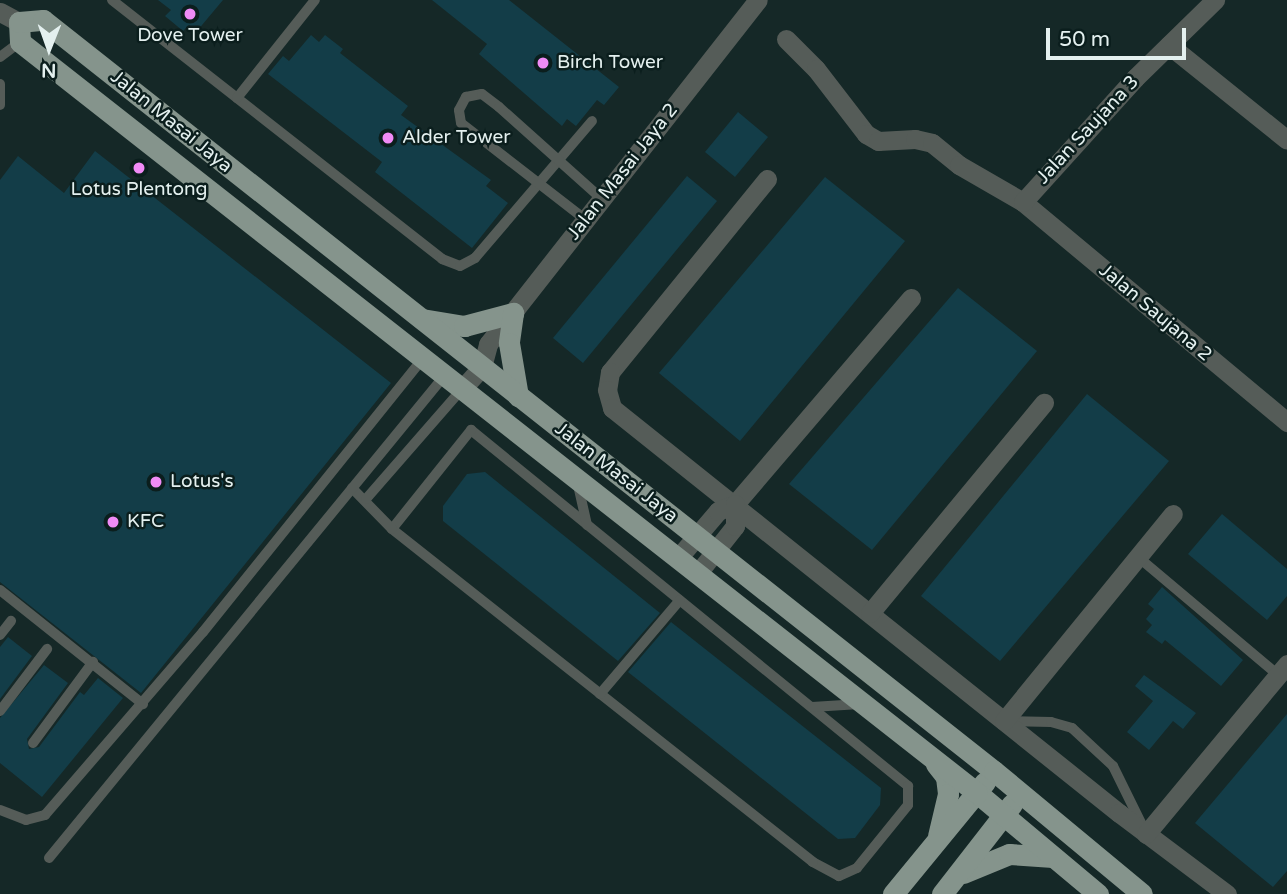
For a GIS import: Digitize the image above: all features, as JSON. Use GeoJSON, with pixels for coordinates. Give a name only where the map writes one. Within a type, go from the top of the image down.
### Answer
{"type":"FeatureCollection","features":[{"type":"Feature","properties":{"kind":"main road","name":"Jalan Masai Jaya"},"geometry":{"type":"LineString","coordinates":[[13,25],[43,20],[994,771],[1142,894]]}},
{"type":"Feature","properties":{"kind":"main road","name":"Jalan Masai Jaya"},"geometry":{"type":"LineString","coordinates":[[13,25],[423,358],[698,573],[860,704],[977,793],[1098,894]]}},
{"type":"Feature","properties":{"kind":"main road"},"geometry":{"type":"LineString","coordinates":[[420,319],[464,326],[513,313],[509,343],[518,396]]}},
{"type":"Feature","properties":{"kind":"main road"},"geometry":{"type":"LineString","coordinates":[[930,756],[946,777],[948,794],[936,841]]}},
{"type":"Feature","properties":{"kind":"main road"},"geometry":{"type":"LineString","coordinates":[[893,894],[994,771]]}},
{"type":"Feature","properties":{"kind":"main road"},"geometry":{"type":"LineString","coordinates":[[942,894],[1020,794]]}},
{"type":"Feature","properties":{"kind":"main road"},"geometry":{"type":"LineString","coordinates":[[957,876],[1009,854],[1055,857]]}},
{"type":"Feature","properties":{"kind":"street","name":"Jalan Masai Jaya 2"},"geometry":{"type":"LineString","coordinates":[[462,389],[482,367],[488,344],[758,0]]}},
{"type":"Feature","properties":{"kind":"street","name":"Jalan Saujana 3"},"geometry":{"type":"LineString","coordinates":[[1023,202],[1169,45],[1215,0]]}},
{"type":"Feature","properties":{"kind":"street","name":"Jalan Saujana 2"},"geometry":{"type":"LineString","coordinates":[[786,39],[816,69],[866,134],[878,141],[915,139],[932,143],[959,165],[1023,202],[1287,422]]}},
{"type":"Feature","properties":{"kind":"street"},"geometry":{"type":"LineString","coordinates":[[1169,45],[1287,140]]}},
{"type":"Feature","properties":{"kind":"street"},"geometry":{"type":"LineString","coordinates":[[767,179],[610,372],[607,390],[612,408],[727,508],[870,612],[1146,834],[1227,894]]}},
{"type":"Feature","properties":{"kind":"street"},"geometry":{"type":"LineString","coordinates":[[678,558],[727,508],[911,298]]}},
{"type":"Feature","properties":{"kind":"street"},"geometry":{"type":"LineString","coordinates":[[445,375],[463,352],[488,344]]}},
{"type":"Feature","properties":{"kind":"street"},"geometry":{"type":"LineString","coordinates":[[870,612],[1044,403]]}},
{"type":"Feature","properties":{"kind":"street"},"geometry":{"type":"LineString","coordinates":[[698,573],[735,526],[727,508]]}},
{"type":"Feature","properties":{"kind":"street"},"geometry":{"type":"LineString","coordinates":[[1004,721],[1173,514]]}},
{"type":"Feature","properties":{"kind":"street"},"geometry":{"type":"LineString","coordinates":[[1146,834],[1282,669]]}},
{"type":"Feature","properties":{"kind":"lane"},"geometry":{"type":"LineString","coordinates":[[113,0],[442,259],[460,266],[475,258],[592,121]]}},
{"type":"Feature","properties":{"kind":"lane"},"geometry":{"type":"LineString","coordinates":[[237,98],[315,0]]}},
{"type":"Feature","properties":{"kind":"lane"},"geometry":{"type":"LineString","coordinates":[[0,57],[13,25]]}},
{"type":"Feature","properties":{"kind":"lane"},"geometry":{"type":"LineString","coordinates":[[0,84],[0,105]]}},
{"type":"Feature","properties":{"kind":"lane"},"geometry":{"type":"LineString","coordinates":[[586,220],[461,123],[459,110],[466,97],[482,94],[602,199]]}},
{"type":"Feature","properties":{"kind":"lane"},"geometry":{"type":"LineString","coordinates":[[0,810],[26,820],[45,815],[144,704],[423,358]]}},
{"type":"Feature","properties":{"kind":"lane"},"geometry":{"type":"LineString","coordinates":[[49,858],[445,375]]}},
{"type":"Feature","properties":{"kind":"lane"},"geometry":{"type":"LineString","coordinates":[[366,499],[462,389]]}},
{"type":"Feature","properties":{"kind":"lane"},"geometry":{"type":"LineString","coordinates":[[352,488],[366,499],[392,529],[813,862],[839,876],[857,869],[911,796],[908,786],[471,430],[392,529]]}},
{"type":"Feature","properties":{"kind":"lane"},"geometry":{"type":"LineString","coordinates":[[577,479],[587,525]]}},
{"type":"Feature","properties":{"kind":"lane"},"geometry":{"type":"LineString","coordinates":[[1138,557],[1282,669]]}},
{"type":"Feature","properties":{"kind":"lane"},"geometry":{"type":"LineString","coordinates":[[0,590],[17,615],[52,643],[93,662],[144,704]]}},
{"type":"Feature","properties":{"kind":"lane"},"geometry":{"type":"LineString","coordinates":[[600,694],[680,600]]}},
{"type":"Feature","properties":{"kind":"lane"},"geometry":{"type":"LineString","coordinates":[[0,635],[17,615]]}},
{"type":"Feature","properties":{"kind":"lane"},"geometry":{"type":"LineString","coordinates":[[0,710],[52,643]]}},
{"type":"Feature","properties":{"kind":"lane"},"geometry":{"type":"LineString","coordinates":[[33,743],[93,662]]}},
{"type":"Feature","properties":{"kind":"lane"},"geometry":{"type":"LineString","coordinates":[[812,707],[860,704]]}},
{"type":"Feature","properties":{"kind":"lane"},"geometry":{"type":"LineString","coordinates":[[1004,721],[1051,722],[1072,728],[1113,766],[1146,834]]}},
{"type":"Feature","properties":{"kind":"building","name":"Dove Tower"},"geometry":{"type":"Polygon","coordinates":[[[158,0],[223,0],[197,31],[189,25],[183,31],[165,16],[171,10],[158,0]]]}},
{"type":"Feature","properties":{"kind":"building","name":"Birch Tower"},"geometry":{"type":"Polygon","coordinates":[[[432,0],[509,0],[619,87],[604,105],[597,100],[576,126],[567,119],[562,126],[479,54],[487,44],[432,0]]]}},
{"type":"Feature","properties":{"kind":"building","name":"Alder Tower"},"geometry":{"type":"Polygon","coordinates":[[[311,35],[319,42],[325,35],[343,49],[340,53],[408,106],[401,115],[491,180],[486,186],[508,203],[472,248],[375,172],[382,162],[268,74],[283,56],[289,61],[311,35]]]}},
{"type":"Feature","properties":{"kind":"building"},"geometry":{"type":"Polygon","coordinates":[[[738,112],[768,137],[735,177],[705,152],[738,112]]]}},
{"type":"Feature","properties":{"kind":"building","name":"Lotus's"},"geometry":{"type":"Polygon","coordinates":[[[95,151],[391,383],[141,693],[0,582],[0,180],[18,156],[64,193],[95,151]]]}},
{"type":"Feature","properties":{"kind":"building"},"geometry":{"type":"Polygon","coordinates":[[[687,176],[717,201],[583,363],[553,338],[687,176]]]}},
{"type":"Feature","properties":{"kind":"building"},"geometry":{"type":"Polygon","coordinates":[[[825,177],[905,241],[740,441],[659,373],[825,177]]]}},
{"type":"Feature","properties":{"kind":"building"},"geometry":{"type":"Polygon","coordinates":[[[958,288],[1037,351],[872,550],[789,484],[958,288]]]}},
{"type":"Feature","properties":{"kind":"building"},"geometry":{"type":"Polygon","coordinates":[[[1087,394],[1169,461],[1000,661],[921,596],[1087,394]]]}},
{"type":"Feature","properties":{"kind":"building"},"geometry":{"type":"Polygon","coordinates":[[[485,472],[660,613],[618,661],[443,521],[443,506],[467,474],[485,472]]]}},
{"type":"Feature","properties":{"kind":"building"},"geometry":{"type":"Polygon","coordinates":[[[1222,514],[1287,569],[1287,596],[1267,620],[1188,554],[1222,514]]]}},
{"type":"Feature","properties":{"kind":"building"},"geometry":{"type":"Polygon","coordinates":[[[1162,587],[1243,660],[1221,686],[1165,640],[1162,644],[1146,632],[1152,625],[1146,619],[1154,609],[1148,604],[1162,587]]]}},
{"type":"Feature","properties":{"kind":"building"},"geometry":{"type":"Polygon","coordinates":[[[671,622],[881,788],[880,805],[855,838],[838,839],[628,672],[671,622]]]}},
{"type":"Feature","properties":{"kind":"building"},"geometry":{"type":"Polygon","coordinates":[[[8,637],[32,656],[0,699],[0,647],[8,637]]]}},
{"type":"Feature","properties":{"kind":"building"},"geometry":{"type":"Polygon","coordinates":[[[44,665],[68,683],[27,739],[29,749],[39,747],[80,692],[84,695],[98,678],[123,698],[42,797],[0,763],[0,718],[44,665]]]}},
{"type":"Feature","properties":{"kind":"building"},"geometry":{"type":"Polygon","coordinates":[[[1144,675],[1196,713],[1183,729],[1173,721],[1149,750],[1127,732],[1153,701],[1135,686],[1144,675]]]}},
{"type":"Feature","properties":{"kind":"building"},"geometry":{"type":"Polygon","coordinates":[[[1287,714],[1287,871],[1273,887],[1195,823],[1287,714]]]}},
{"type":"Feature","properties":{"kind":"place","name":"Dove Tower"},"geometry":{"type":"Point","coordinates":[190,14]}},
{"type":"Feature","properties":{"kind":"place","name":"Birch Tower"},"geometry":{"type":"Point","coordinates":[543,63]}},
{"type":"Feature","properties":{"kind":"place","name":"Alder Tower"},"geometry":{"type":"Point","coordinates":[388,138]}},
{"type":"Feature","properties":{"kind":"place","name":"Lotus Plentong"},"geometry":{"type":"Point","coordinates":[139,168]}},
{"type":"Feature","properties":{"kind":"place","name":"Lotus's"},"geometry":{"type":"Point","coordinates":[156,482]}},
{"type":"Feature","properties":{"kind":"place","name":"KFC"},"geometry":{"type":"Point","coordinates":[113,522]}}]}
